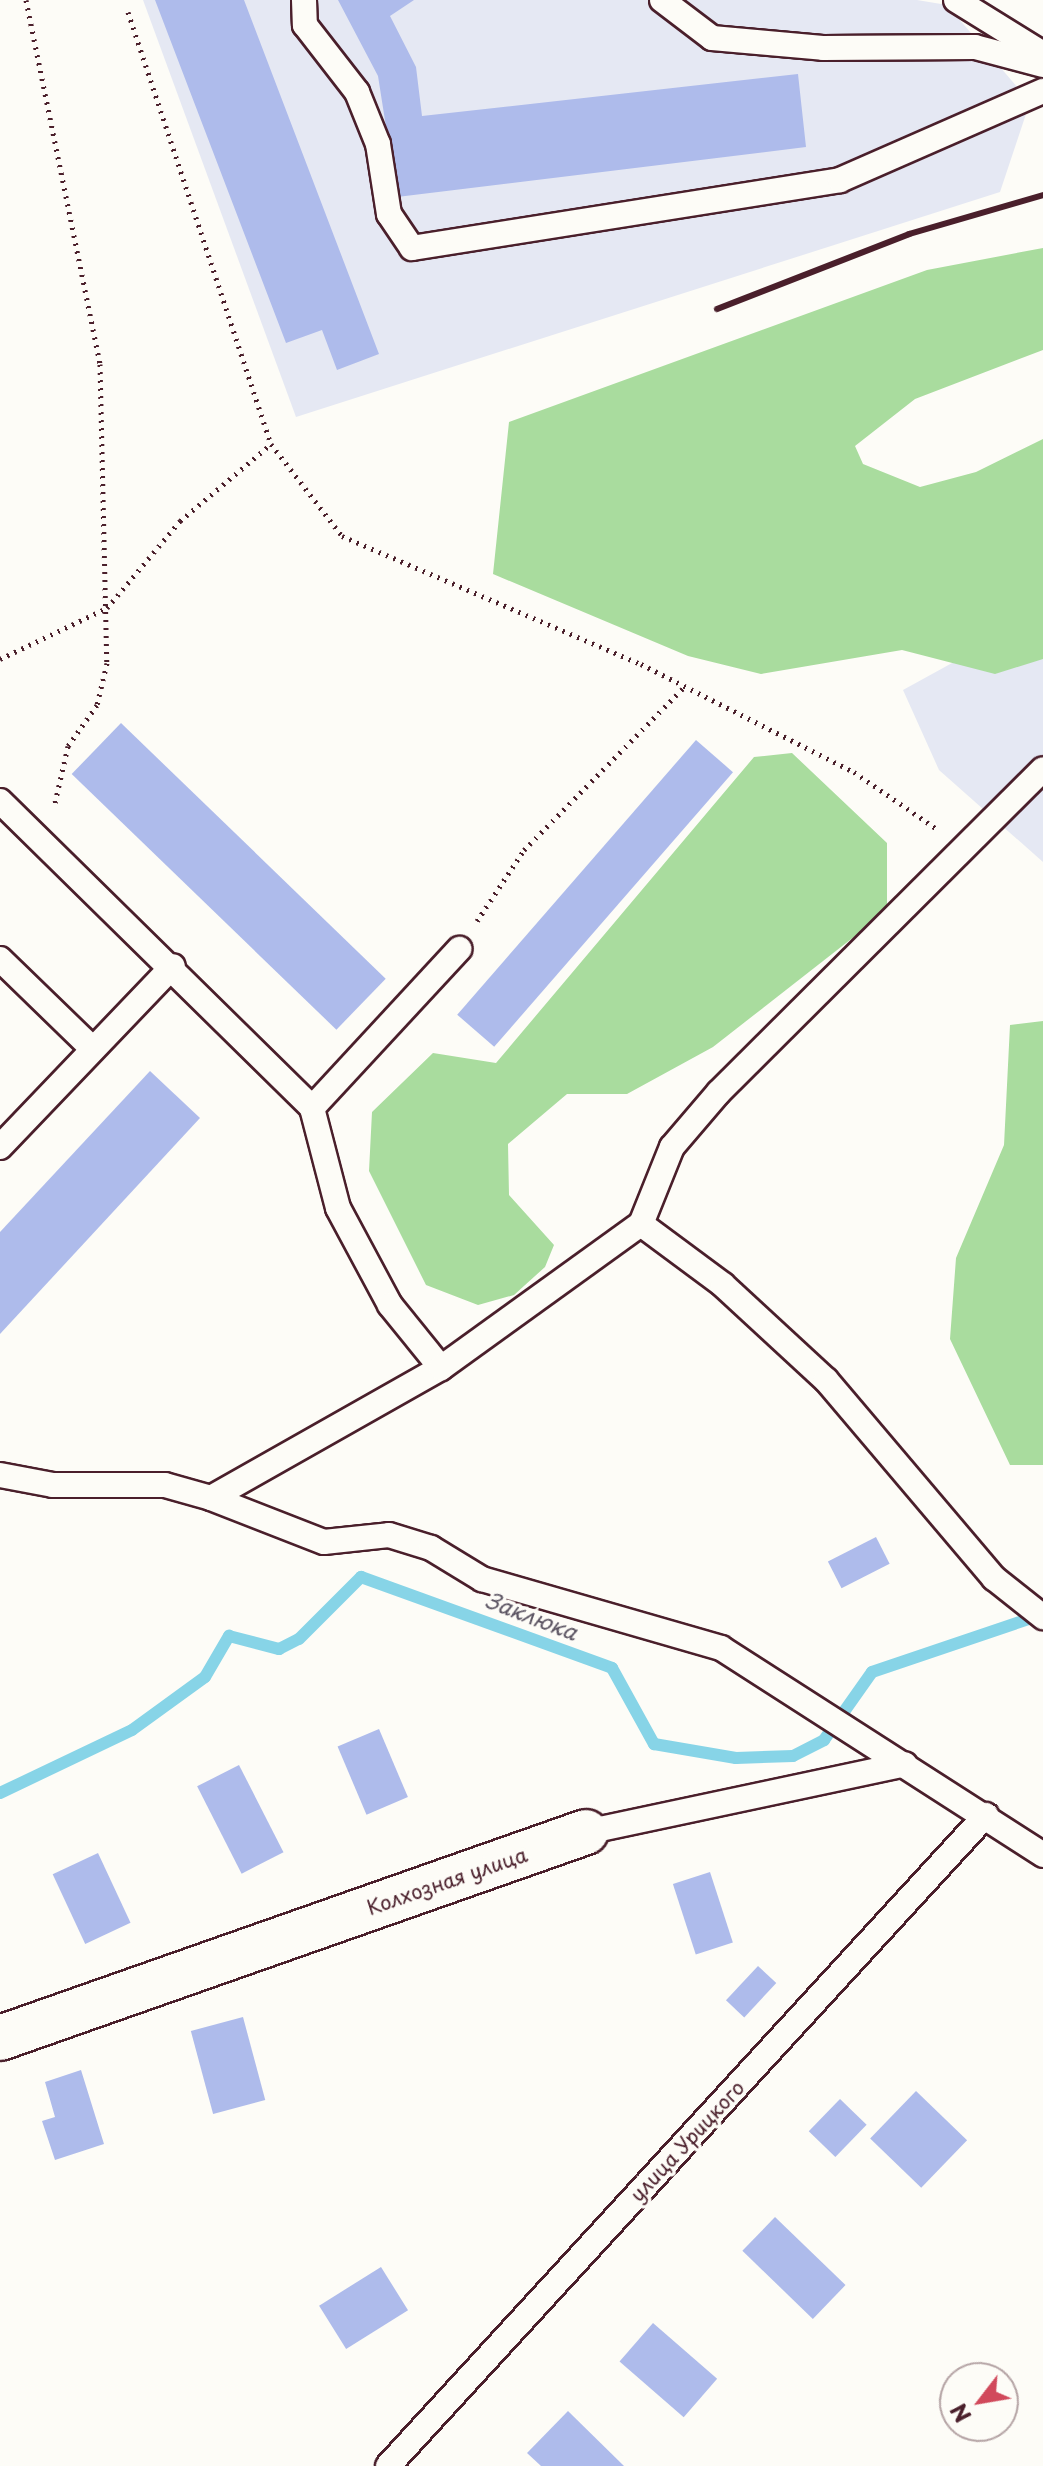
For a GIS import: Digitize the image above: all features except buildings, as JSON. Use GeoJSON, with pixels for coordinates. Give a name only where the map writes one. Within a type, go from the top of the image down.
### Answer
{"type":"FeatureCollection","features":[{"type":"Feature","properties":{"kind":"street","name":"Колхозная улица"},"geometry":{"type":"LineString","coordinates":[[0,2038],[586,1832]]}},
{"type":"Feature","properties":{"kind":"lane"},"geometry":{"type":"LineString","coordinates":[[304,0],[305,25],[357,92],[378,144],[389,214],[412,248],[840,180],[1043,91]]}},
{"type":"Feature","properties":{"kind":"lane"},"geometry":{"type":"LineString","coordinates":[[662,0],[712,38],[823,48],[975,47],[1043,65]]}},
{"type":"Feature","properties":{"kind":"lane"},"geometry":{"type":"LineString","coordinates":[[956,0],[1043,54]]}},
{"type":"Feature","properties":{"kind":"lane"},"geometry":{"type":"LineString","coordinates":[[211,1498],[441,1368],[641,1224],[672,1147],[719,1092],[967,850],[1043,769]]}},
{"type":"Feature","properties":{"kind":"lane"},"geometry":{"type":"LineString","coordinates":[[0,801],[173,966],[312,1108],[338,1208],[390,1305],[441,1368]]}},
{"type":"Feature","properties":{"kind":"lane"},"geometry":{"type":"LineString","coordinates":[[312,1108],[459,949]]}},
{"type":"Feature","properties":{"kind":"lane"},"geometry":{"type":"LineString","coordinates":[[0,959],[93,1049]]}},
{"type":"Feature","properties":{"kind":"lane"},"geometry":{"type":"LineString","coordinates":[[0,1147],[173,966]]}},
{"type":"Feature","properties":{"kind":"lane"},"geometry":{"type":"LineString","coordinates":[[641,1224],[723,1285],[826,1380],[994,1578],[1043,1617]]}},
{"type":"Feature","properties":{"kind":"lane"},"geometry":{"type":"LineString","coordinates":[[0,1475],[53,1485],[165,1485],[211,1498],[324,1542],[389,1535],[431,1548],[482,1579],[721,1648],[986,1815],[1043,1855]]}},
{"type":"Feature","properties":{"kind":"lane","name":"Колхозная улица"},"geometry":{"type":"LineString","coordinates":[[586,1832],[905,1764]]}},
{"type":"Feature","properties":{"kind":"lane","name":"улица Урицкого"},"geometry":{"type":"LineString","coordinates":[[388,2466],[986,1815]]}},
{"type":"Feature","properties":{"kind":"path"},"geometry":{"type":"LineString","coordinates":[[26,0],[100,364],[107,608],[97,705],[68,746],[63,781],[41,840]]}},
{"type":"Feature","properties":{"kind":"path"},"geometry":{"type":"LineString","coordinates":[[128,12],[271,444],[342,536],[685,686],[854,772],[967,850]]}},
{"type":"Feature","properties":{"kind":"path"},"geometry":{"type":"LineString","coordinates":[[0,659],[107,608],[180,521],[271,444]]}},
{"type":"Feature","properties":{"kind":"path"},"geometry":{"type":"LineString","coordinates":[[459,949],[524,850],[685,686]]}},
{"type":"Feature","properties":{"kind":"shaded area"},"geometry":{"type":"Polygon","coordinates":[[[143,0],[917,0],[947,5],[1030,102],[1000,192],[296,417],[143,0]]]}},
{"type":"Feature","properties":{"kind":"shaded area"},"geometry":{"type":"Polygon","coordinates":[[[1043,613],[1043,862],[939,770],[903,690],[1043,613]]]}},
{"type":"Feature","properties":{"kind":"green space"},"geometry":{"type":"Polygon","coordinates":[[[1043,248],[1043,350],[915,399],[855,446],[863,464],[920,487],[976,472],[1043,439],[1043,659],[995,674],[902,650],[761,674],[688,656],[493,574],[509,422],[927,270],[1043,248]]]}},
{"type":"Feature","properties":{"kind":"green space"},"geometry":{"type":"Polygon","coordinates":[[[792,753],[887,843],[887,911],[713,1047],[627,1094],[567,1094],[508,1144],[509,1195],[554,1245],[545,1267],[514,1295],[478,1305],[426,1285],[369,1171],[372,1112],[433,1053],[496,1063],[754,757],[792,753]]]}},
{"type":"Feature","properties":{"kind":"green space"},"geometry":{"type":"Polygon","coordinates":[[[1043,1021],[1043,1465],[1010,1465],[950,1339],[956,1258],[1004,1145],[1010,1025],[1043,1021]]]}},
{"type":"Feature","properties":{"kind":"waterway","name":"Заклюка"},"geometry":{"type":"LineString","coordinates":[[0,1793],[132,1730],[205,1677],[229,1636],[279,1649],[299,1639],[361,1577],[612,1668],[654,1744],[736,1758],[793,1756],[824,1740],[872,1672],[1040,1615]]}},
{"type":"Feature","properties":{"kind":"railway"},"geometry":{"type":"LineString","coordinates":[[717,309],[909,234],[1043,195]]}}]}
